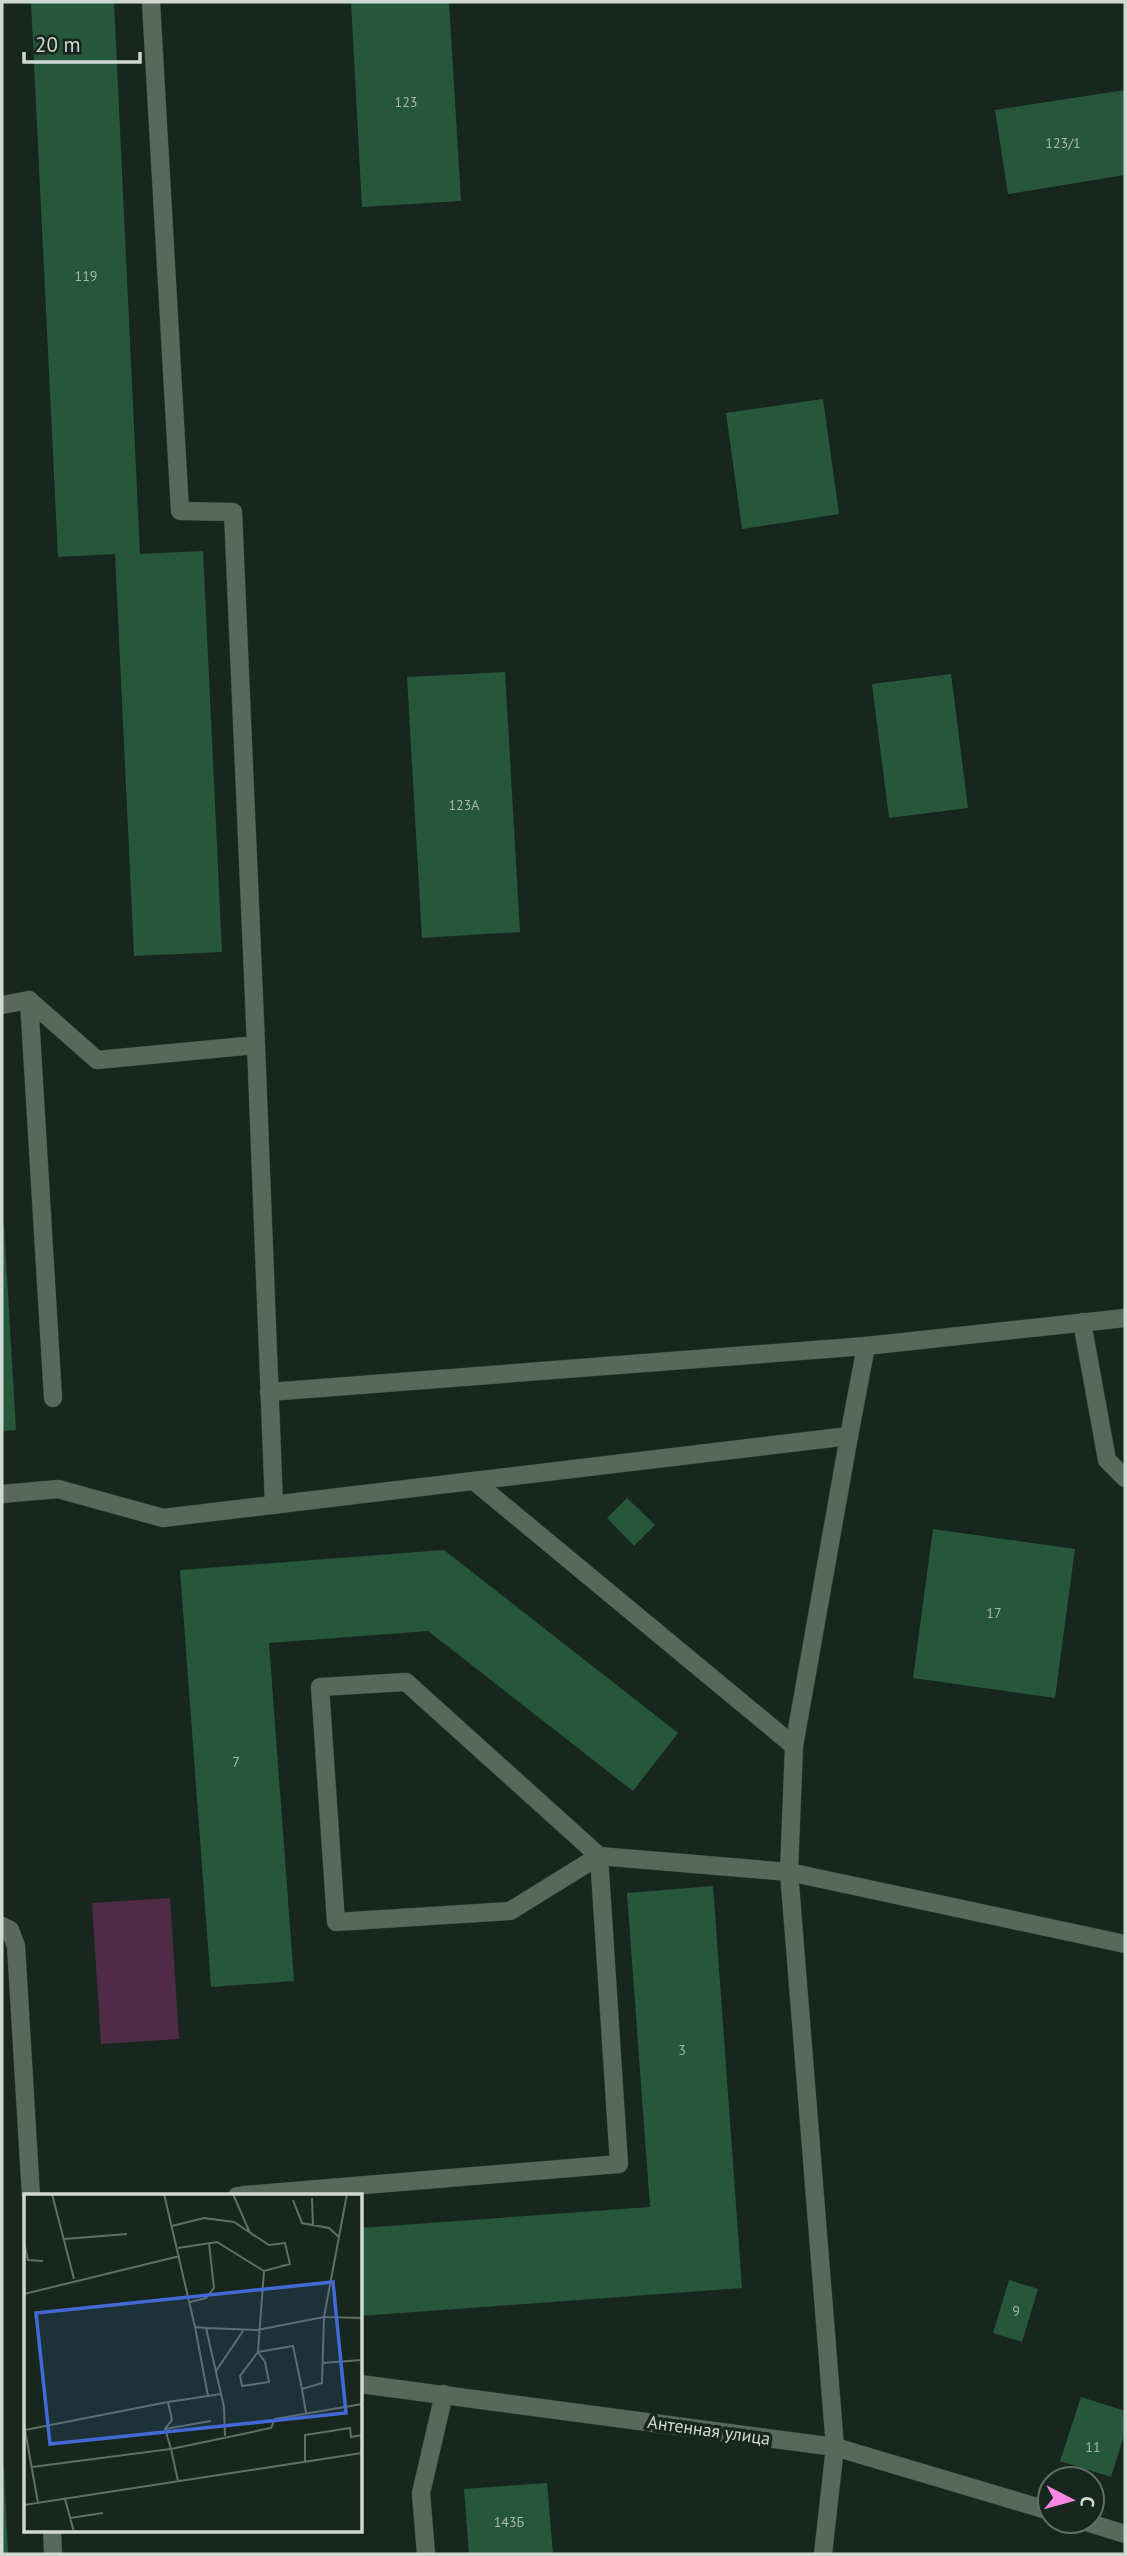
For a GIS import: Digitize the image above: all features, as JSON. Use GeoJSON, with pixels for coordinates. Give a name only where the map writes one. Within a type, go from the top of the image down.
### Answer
{"type":"FeatureCollection","features":[{"type":"Feature","properties":{"kind":"street"},"geometry":{"type":"LineString","coordinates":[[151,2],[180,511],[233,512],[274,1505]]}},
{"type":"Feature","properties":{"kind":"street"},"geometry":{"type":"LineString","coordinates":[[29,1000],[97,1060],[256,1045]]}},
{"type":"Feature","properties":{"kind":"street"},"geometry":{"type":"LineString","coordinates":[[2,1005],[29,1000]]}},
{"type":"Feature","properties":{"kind":"street"},"geometry":{"type":"LineString","coordinates":[[29,1000],[53,1398]]}},
{"type":"Feature","properties":{"kind":"street"},"geometry":{"type":"LineString","coordinates":[[269,1392],[866,1346],[1125,1318]]}},
{"type":"Feature","properties":{"kind":"street"},"geometry":{"type":"LineString","coordinates":[[1082,1322],[1107,1460],[1125,1478]]}},
{"type":"Feature","properties":{"kind":"street"},"geometry":{"type":"LineString","coordinates":[[823,2554],[835,2447],[789,1872],[794,1746],[866,1346]]}},
{"type":"Feature","properties":{"kind":"street"},"geometry":{"type":"LineString","coordinates":[[2,1494],[58,1489],[163,1518],[849,1436]]}},
{"type":"Feature","properties":{"kind":"street"},"geometry":{"type":"LineString","coordinates":[[474,1482],[794,1746]]}},
{"type":"Feature","properties":{"kind":"street"},"geometry":{"type":"LineString","coordinates":[[256,2194],[619,2164],[599,1856],[406,1682],[320,1687],[336,1922],[510,1911],[599,1856],[789,1872],[1125,1944]]}},
{"type":"Feature","properties":{"kind":"street"},"geometry":{"type":"LineString","coordinates":[[2,1926],[10,1930],[16,1945],[31,2194]]}},
{"type":"Feature","properties":{"kind":"street","name":"Антенная улица"},"geometry":{"type":"LineString","coordinates":[[362,2384],[835,2447],[1036,2507]]}},
{"type":"Feature","properties":{"kind":"street"},"geometry":{"type":"LineString","coordinates":[[426,2554],[421,2493],[444,2395]]}},
{"type":"Feature","properties":{"kind":"street"},"geometry":{"type":"LineString","coordinates":[[1106,2528],[1125,2534]]}},
{"type":"Feature","properties":{"kind":"street"},"geometry":{"type":"LineString","coordinates":[[52,2532],[53,2554]]}},
{"type":"Feature","properties":{"kind":"shaded area"},"geometry":{"type":"Polygon","coordinates":[[[170,1898],[179,2039],[101,2044],[92,1903],[170,1898]]]}},
{"type":"Feature","properties":{"kind":"building"},"geometry":{"type":"Polygon","coordinates":[[[31,2],[114,2],[140,554],[203,551],[222,952],[134,956],[115,554],[58,557],[31,2]]]}},
{"type":"Feature","properties":{"kind":"building"},"geometry":{"type":"Polygon","coordinates":[[[351,2],[449,2],[461,201],[362,207],[351,2]]]}},
{"type":"Feature","properties":{"kind":"building"},"geometry":{"type":"Polygon","coordinates":[[[1125,90],[1125,175],[1008,194],[995,110],[1125,90]]]}},
{"type":"Feature","properties":{"kind":"building"},"geometry":{"type":"Polygon","coordinates":[[[823,399],[839,514],[742,529],[726,413],[823,399]]]}},
{"type":"Feature","properties":{"kind":"building"},"geometry":{"type":"Polygon","coordinates":[[[505,672],[520,932],[422,938],[407,677],[505,672]]]}},
{"type":"Feature","properties":{"kind":"building"},"geometry":{"type":"Polygon","coordinates":[[[951,674],[968,808],[889,818],[872,684],[951,674]]]}},
{"type":"Feature","properties":{"kind":"building"},"geometry":{"type":"Polygon","coordinates":[[[2,1226],[16,1430],[2,1431],[2,1226]]]}},
{"type":"Feature","properties":{"kind":"building"},"geometry":{"type":"Polygon","coordinates":[[[627,1498],[655,1525],[634,1546],[607,1518],[627,1498]]]}},
{"type":"Feature","properties":{"kind":"building"},"geometry":{"type":"Polygon","coordinates":[[[933,1529],[1075,1549],[1055,1698],[913,1678],[933,1529]]]}},
{"type":"Feature","properties":{"kind":"building"},"geometry":{"type":"Polygon","coordinates":[[[444,1550],[678,1733],[633,1791],[428,1631],[269,1643],[294,1981],[211,1987],[180,1570],[444,1550]]]}},
{"type":"Feature","properties":{"kind":"building"},"geometry":{"type":"Polygon","coordinates":[[[713,1886],[742,2288],[362,2316],[362,2228],[650,2207],[627,1893],[713,1886]]]}},
{"type":"Feature","properties":{"kind":"building"},"geometry":{"type":"Polygon","coordinates":[[[1009,2280],[1038,2289],[1022,2342],[993,2333],[1009,2280]]]}},
{"type":"Feature","properties":{"kind":"building"},"geometry":{"type":"Polygon","coordinates":[[[1081,2397],[1125,2411],[1125,2432],[1111,2477],[1106,2475],[1106,2465],[1073,2465],[1060,2461],[1081,2397]]]}},
{"type":"Feature","properties":{"kind":"building"},"geometry":{"type":"Polygon","coordinates":[[[4,2467],[8,2554],[2,2554],[4,2467]]]}},
{"type":"Feature","properties":{"kind":"building"},"geometry":{"type":"Polygon","coordinates":[[[547,2483],[553,2554],[469,2554],[464,2489],[547,2483]]]}}]}
